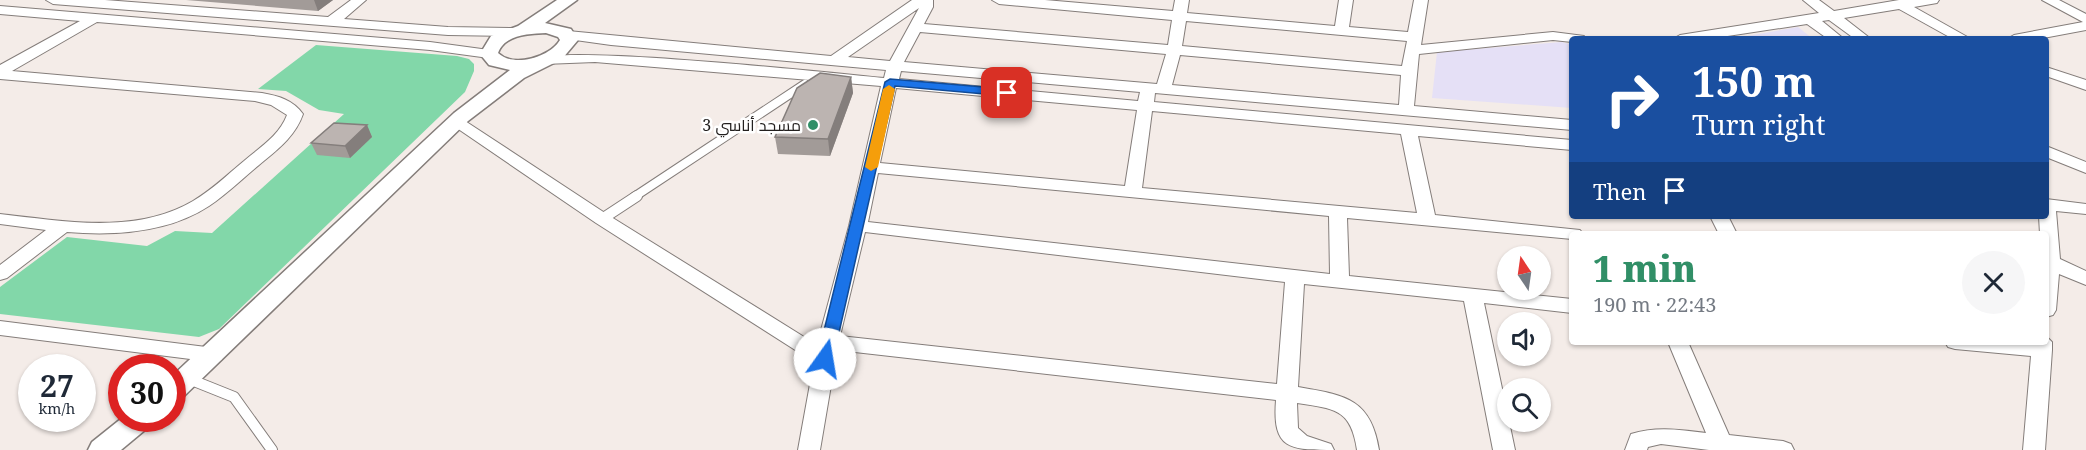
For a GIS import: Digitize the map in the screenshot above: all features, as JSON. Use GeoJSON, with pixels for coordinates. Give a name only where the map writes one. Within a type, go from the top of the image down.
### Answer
{"type":"FeatureCollection","features":[{"type":"Feature","properties":{"kind":"street"},"geometry":{"type":"LineString","coordinates":[[0,5],[10,0]]}},
{"type":"Feature","properties":{"kind":"street"},"geometry":{"type":"LineString","coordinates":[[53,0],[121,2],[448,31],[517,31],[546,28],[566,34],[611,41],[835,60],[893,74],[1146,105],[1407,119],[1436,113],[1569,125]]}},
{"type":"Feature","properties":{"kind":"street"},"geometry":{"type":"LineString","coordinates":[[331,22],[359,0]]}},
{"type":"Feature","properties":{"kind":"street"},"geometry":{"type":"LineString","coordinates":[[459,119],[483,82],[495,42],[569,0]]}},
{"type":"Feature","properties":{"kind":"street"},"geometry":{"type":"LineString","coordinates":[[566,34],[585,0]]}},
{"type":"Feature","properties":{"kind":"street"},"geometry":{"type":"LineString","coordinates":[[809,450],[826,350],[858,226],[893,74],[926,7],[923,0],[835,60]]}},
{"type":"Feature","properties":{"kind":"street"},"geometry":{"type":"LineString","coordinates":[[999,0],[1181,8],[1341,30],[1414,43],[1553,36],[1569,38]]}},
{"type":"Feature","properties":{"kind":"street"},"geometry":{"type":"LineString","coordinates":[[1341,30],[1346,0]]}},
{"type":"Feature","properties":{"kind":"street"},"geometry":{"type":"LineString","coordinates":[[1421,0],[1408,71],[1407,119],[1427,219]]}},
{"type":"Feature","properties":{"kind":"street"},"geometry":{"type":"LineString","coordinates":[[1810,0],[1860,36]]}},
{"type":"Feature","properties":{"kind":"street"},"geometry":{"type":"LineString","coordinates":[[1699,36],[1932,0]]}},
{"type":"Feature","properties":{"kind":"street"},"geometry":{"type":"LineString","coordinates":[[2049,0],[2086,19]]}},
{"type":"Feature","properties":{"kind":"street"},"geometry":{"type":"LineString","coordinates":[[0,73],[121,2]]}},
{"type":"Feature","properties":{"kind":"street"},"geometry":{"type":"LineString","coordinates":[[1899,4],[1958,36]]}},
{"type":"Feature","properties":{"kind":"street"},"geometry":{"type":"LineString","coordinates":[[1132,192],[1146,105],[1174,51],[1181,8]]}},
{"type":"Feature","properties":{"kind":"street"},"geometry":{"type":"LineString","coordinates":[[0,10],[430,45],[490,56],[509,65],[595,58],[817,76],[893,74],[1156,88],[1407,119],[1439,132],[1569,145]]}},
{"type":"Feature","properties":{"kind":"street"},"geometry":{"type":"LineString","coordinates":[[1810,18],[1833,36]]}},
{"type":"Feature","properties":{"kind":"street"},"geometry":{"type":"LineString","coordinates":[[2031,36],[2086,26]]}},
{"type":"Feature","properties":{"kind":"street"},"geometry":{"type":"LineString","coordinates":[[916,27],[1408,71]]}},
{"type":"Feature","properties":{"kind":"street"},"geometry":{"type":"LineString","coordinates":[[186,381],[459,119],[517,74],[563,51],[569,40],[566,34]]}},
{"type":"Feature","properties":{"kind":"street"},"geometry":{"type":"LineString","coordinates":[[2049,71],[2086,85]]}},
{"type":"Feature","properties":{"kind":"street"},"geometry":{"type":"LineString","coordinates":[[0,73],[274,100],[287,105],[295,114],[292,124],[282,136],[220,190],[177,216],[153,224],[129,228],[62,227],[0,219]]}},
{"type":"Feature","properties":{"kind":"street"},"geometry":{"type":"LineString","coordinates":[[1436,113],[1439,132]]}},
{"type":"Feature","properties":{"kind":"street"},"geometry":{"type":"LineString","coordinates":[[459,119],[602,219],[826,350],[1286,393],[1340,405],[1358,414],[1367,434],[1368,450]]}},
{"type":"Feature","properties":{"kind":"street"},"geometry":{"type":"LineString","coordinates":[[2049,152],[2086,168]]}},
{"type":"Feature","properties":{"kind":"street"},"geometry":{"type":"LineString","coordinates":[[871,166],[1569,233]]}},
{"type":"Feature","properties":{"kind":"street"},"geometry":{"type":"LineString","coordinates":[[2049,204],[2082,210]]}},
{"type":"Feature","properties":{"kind":"street"},"geometry":{"type":"LineString","coordinates":[[1338,212],[1340,282]]}},
{"type":"Feature","properties":{"kind":"street"},"geometry":{"type":"LineString","coordinates":[[858,226],[1473,297],[1569,306]]}},
{"type":"Feature","properties":{"kind":"street"},"geometry":{"type":"LineString","coordinates":[[0,274],[62,227]]}},
{"type":"Feature","properties":{"kind":"street"},"geometry":{"type":"LineString","coordinates":[[2049,274],[2086,279]]}},
{"type":"Feature","properties":{"kind":"street"},"geometry":{"type":"LineString","coordinates":[[1295,277],[1285,423],[1291,437],[1298,443],[1323,450]]}},
{"type":"Feature","properties":{"kind":"street"},"geometry":{"type":"LineString","coordinates":[[1473,297],[1504,450]]}},
{"type":"Feature","properties":{"kind":"street"},"geometry":{"type":"LineString","coordinates":[[0,328],[214,355]]}},
{"type":"Feature","properties":{"kind":"street"},"geometry":{"type":"LineString","coordinates":[[1679,345],[1722,446]]}},
{"type":"Feature","properties":{"kind":"street"},"geometry":{"type":"LineString","coordinates":[[2020,345],[2042,346],[2034,450]]}},
{"type":"Feature","properties":{"kind":"street"},"geometry":{"type":"LineString","coordinates":[[102,450],[124,432]]}},
{"type":"Feature","properties":{"kind":"street"},"geometry":{"type":"LineString","coordinates":[[1636,450],[1640,440],[1651,436],[1722,446],[1783,450]]}},
{"type":"Feature","properties":{"kind":"lane"},"geometry":{"type":"LineString","coordinates":[[602,219],[817,76]]}},
{"type":"Feature","properties":{"kind":"lane"},"geometry":{"type":"LineString","coordinates":[[186,387],[234,398],[272,450]]}},
{"type":"Feature","properties":{"kind":"shaded area"},"geometry":{"type":"Polygon","coordinates":[[[1798,27],[1809,36],[1747,36],[1798,27]]]}},
{"type":"Feature","properties":{"kind":"shaded area"},"geometry":{"type":"Polygon","coordinates":[[[1562,42],[1569,44],[1569,108],[1432,98],[1437,52],[1562,42]]]}},
{"type":"Feature","properties":{"kind":"green space"},"geometry":{"type":"Polygon","coordinates":[[[316,45],[457,56],[469,59],[474,64],[474,71],[465,92],[219,329],[199,337],[0,314],[0,287],[67,237],[147,246],[175,231],[212,233],[344,114],[319,110],[286,91],[258,89],[316,45]]]}},
{"type":"Feature","properties":{"kind":"building"},"geometry":{"type":"Polygon","coordinates":[[[820,73],[851,77],[828,139],[775,137],[797,88],[820,73]]]}},
{"type":"Feature","properties":{"kind":"building"},"geometry":{"type":"Polygon","coordinates":[[[334,123],[367,125],[345,146],[311,143],[334,123]]]}},
{"type":"Feature","properties":{"kind":"slow traffic"},"geometry":{"type":"LineString","coordinates":[[871,167],[889,89]]}},
{"type":"Feature","properties":{"kind":"place","name":"مسجد أناسي 3"},"geometry":{"type":"Point","coordinates":[813,125]}},
{"type":"Feature","properties":{"kind":"route"},"geometry":{"type":"LineString","coordinates":[[825,359],[890,82],[1007,93]]}}]}
